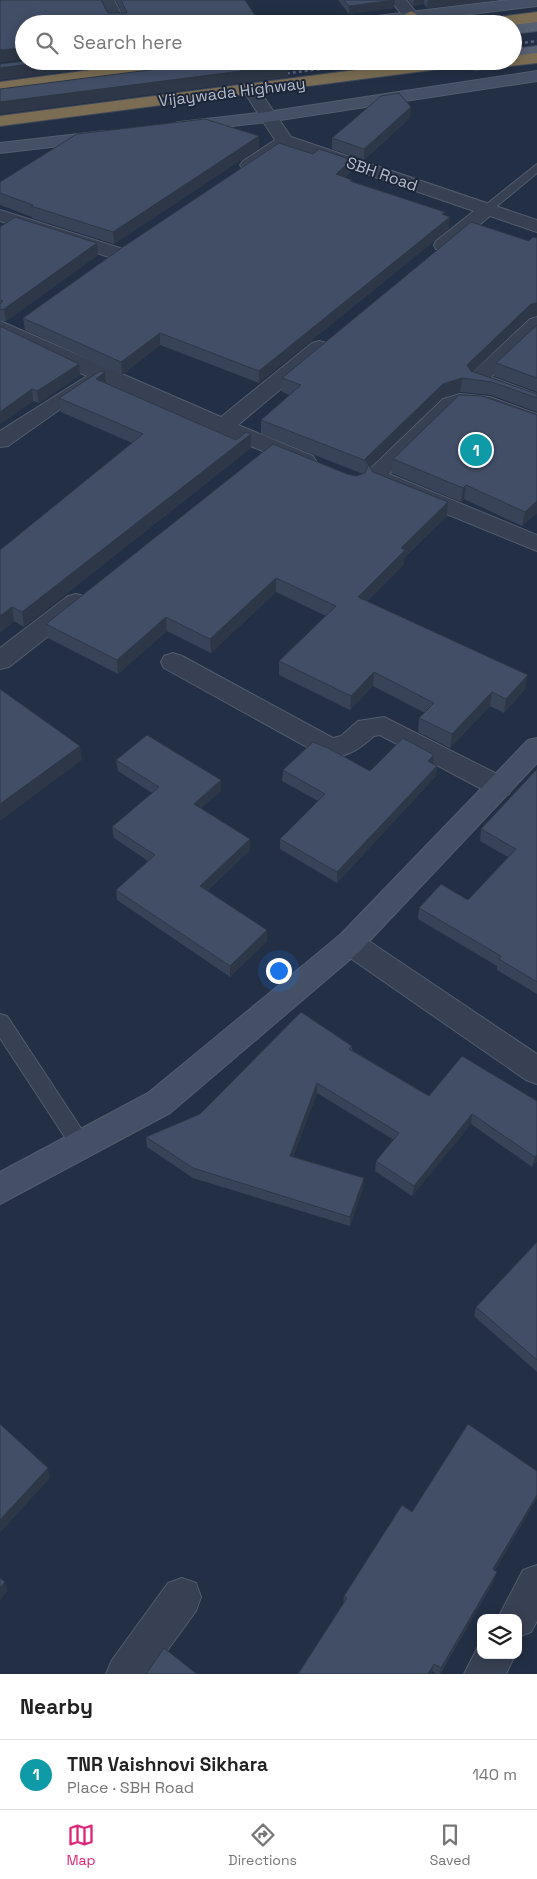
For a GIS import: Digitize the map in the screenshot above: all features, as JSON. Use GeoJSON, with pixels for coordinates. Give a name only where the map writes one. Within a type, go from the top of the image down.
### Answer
{"type":"FeatureCollection","features":[{"type":"Feature","properties":{"kind":"highway"},"geometry":{"type":"LineString","coordinates":[[522,19],[537,17]]}},
{"type":"Feature","properties":{"kind":"highway","name":"Vijaywada Highway"},"geometry":{"type":"LineString","coordinates":[[522,60],[537,58]]}},
{"type":"Feature","properties":{"kind":"highway","name":"Vijaywada Highway"},"geometry":{"type":"LineString","coordinates":[[0,87],[152,70]]}},
{"type":"Feature","properties":{"kind":"highway","name":"Vijaywada Highway"},"geometry":{"type":"LineString","coordinates":[[0,121],[398,70]]}},
{"type":"Feature","properties":{"kind":"main road"},"geometry":{"type":"LineString","coordinates":[[522,28],[537,26]]}},
{"type":"Feature","properties":{"kind":"main road"},"geometry":{"type":"LineString","coordinates":[[522,53],[537,51]]}},
{"type":"Feature","properties":{"kind":"main road","name":"Vijaywada Highway"},"geometry":{"type":"LineString","coordinates":[[0,94],[164,70]]}},
{"type":"Feature","properties":{"kind":"street"},"geometry":{"type":"LineString","coordinates":[[106,0],[114,15]]}},
{"type":"Feature","properties":{"kind":"street"},"geometry":{"type":"LineString","coordinates":[[398,0],[403,15]]}},
{"type":"Feature","properties":{"kind":"street"},"geometry":{"type":"LineString","coordinates":[[440,15],[537,1]]}},
{"type":"Feature","properties":{"kind":"street"},"geometry":{"type":"LineString","coordinates":[[159,129],[266,117],[537,76]]}},
{"type":"Feature","properties":{"kind":"street"},"geometry":{"type":"LineString","coordinates":[[236,173],[285,141],[266,117],[251,90]]}},
{"type":"Feature","properties":{"kind":"street"},"geometry":{"type":"LineString","coordinates":[[0,148],[120,134]]}},
{"type":"Feature","properties":{"kind":"street","name":"SBH Road"},"geometry":{"type":"LineString","coordinates":[[285,141],[537,226]]}},
{"type":"Feature","properties":{"kind":"street"},"geometry":{"type":"LineString","coordinates":[[426,259],[487,209]]}},
{"type":"Feature","properties":{"kind":"street"},"geometry":{"type":"LineString","coordinates":[[0,215],[116,253]]}},
{"type":"Feature","properties":{"kind":"street"},"geometry":{"type":"LineString","coordinates":[[100,264],[132,242]]}},
{"type":"Feature","properties":{"kind":"street"},"geometry":{"type":"LineString","coordinates":[[537,323],[477,379],[537,401]]}},
{"type":"Feature","properties":{"kind":"street"},"geometry":{"type":"LineString","coordinates":[[10,326],[100,374],[222,427],[262,453],[321,468]]}},
{"type":"Feature","properties":{"kind":"street"},"geometry":{"type":"LineString","coordinates":[[222,427],[335,334]]}},
{"type":"Feature","properties":{"kind":"street"},"geometry":{"type":"LineString","coordinates":[[0,441],[100,374]]}},
{"type":"Feature","properties":{"kind":"street"},"geometry":{"type":"LineString","coordinates":[[537,422],[472,399],[458,400],[450,403],[377,473],[381,480],[537,544]]}},
{"type":"Feature","properties":{"kind":"street"},"geometry":{"type":"LineString","coordinates":[[0,661],[95,586]]}},
{"type":"Feature","properties":{"kind":"street"},"geometry":{"type":"LineString","coordinates":[[173,662],[330,748],[349,744],[367,727],[384,726],[500,787]]}},
{"type":"Feature","properties":{"kind":"street"},"geometry":{"type":"LineString","coordinates":[[0,1189],[159,1103],[350,943],[537,747]]}},
{"type":"Feature","properties":{"kind":"street"},"geometry":{"type":"LineString","coordinates":[[350,943],[537,1071]]}},
{"type":"Feature","properties":{"kind":"street"},"geometry":{"type":"LineString","coordinates":[[519,1614],[537,1584]]}},
{"type":"Feature","properties":{"kind":"street"},"geometry":{"type":"LineString","coordinates":[[126,1674],[182,1597]]}},
{"type":"Feature","properties":{"kind":"street"},"geometry":{"type":"LineString","coordinates":[[484,1674],[493,1659]]}},
{"type":"Feature","properties":{"kind":"lane"},"geometry":{"type":"LineString","coordinates":[[487,209],[537,167]]}},
{"type":"Feature","properties":{"kind":"lane"},"geometry":{"type":"LineString","coordinates":[[0,1022],[81,1145]]}},
{"type":"Feature","properties":{"kind":"building"},"geometry":{"type":"Polygon","coordinates":[[[0,0],[101,0],[108,13],[127,13],[121,0],[245,0],[255,15],[15,15],[15,49],[0,50],[0,0]]]}},
{"type":"Feature","properties":{"kind":"building"},"geometry":{"type":"Polygon","coordinates":[[[344,0],[395,0],[349,6],[344,0]]]}},
{"type":"Feature","properties":{"kind":"building"},"geometry":{"type":"Polygon","coordinates":[[[15,62],[15,66],[0,68],[0,64],[15,62]]]}},
{"type":"Feature","properties":{"kind":"building"},"geometry":{"type":"Polygon","coordinates":[[[149,70],[249,70],[0,102],[0,89],[149,70]]]}},
{"type":"Feature","properties":{"kind":"building"},"geometry":{"type":"Polygon","coordinates":[[[399,93],[411,107],[364,149],[332,138],[381,96],[399,93]]]}},
{"type":"Feature","properties":{"kind":"building"},"geometry":{"type":"Polygon","coordinates":[[[205,119],[259,136],[113,232],[31,206],[33,205],[0,193],[0,182],[77,134],[205,119]]]}},
{"type":"Feature","properties":{"kind":"building"},"geometry":{"type":"Polygon","coordinates":[[[279,143],[313,154],[319,149],[352,160],[336,174],[352,180],[350,181],[445,212],[442,214],[450,217],[259,371],[160,333],[121,362],[23,318],[123,247],[279,143]]]}},
{"type":"Feature","properties":{"kind":"building"},"geometry":{"type":"Polygon","coordinates":[[[15,217],[97,243],[0,310],[0,304],[3,301],[0,300],[0,227],[15,217]]]}},
{"type":"Feature","properties":{"kind":"building"},"geometry":{"type":"Polygon","coordinates":[[[471,222],[529,241],[533,237],[537,238],[537,303],[531,304],[467,365],[471,371],[537,394],[537,398],[492,382],[462,378],[443,384],[365,459],[373,472],[448,502],[401,548],[405,550],[358,597],[528,675],[506,699],[492,692],[452,734],[419,718],[434,703],[374,672],[351,696],[279,661],[336,606],[276,578],[210,639],[166,617],[117,660],[46,624],[273,444],[347,474],[356,476],[365,473],[368,466],[364,460],[261,420],[301,385],[282,378],[471,222]]]}},
{"type":"Feature","properties":{"kind":"building"},"geometry":{"type":"Polygon","coordinates":[[[537,325],[537,378],[496,363],[537,325]]]}},
{"type":"Feature","properties":{"kind":"building"},"geometry":{"type":"Polygon","coordinates":[[[0,326],[79,364],[37,391],[32,389],[0,412],[0,326]]]}},
{"type":"Feature","properties":{"kind":"building"},"geometry":{"type":"Polygon","coordinates":[[[100,371],[105,372],[96,379],[236,440],[246,432],[251,434],[22,612],[12,607],[0,616],[0,550],[143,434],[59,398],[100,371]]]}},
{"type":"Feature","properties":{"kind":"building"},"geometry":{"type":"Polygon","coordinates":[[[459,395],[482,396],[537,415],[537,501],[525,512],[466,485],[463,488],[393,459],[459,395]]]}},
{"type":"Feature","properties":{"kind":"building"},"geometry":{"type":"Polygon","coordinates":[[[0,689],[80,746],[0,804],[0,689]]]}},
{"type":"Feature","properties":{"kind":"building"},"geometry":{"type":"Polygon","coordinates":[[[147,735],[221,780],[194,804],[250,839],[200,886],[267,930],[230,966],[116,890],[155,855],[112,827],[159,787],[116,760],[147,735]]]}},
{"type":"Feature","properties":{"kind":"building"},"geometry":{"type":"Polygon","coordinates":[[[403,738],[434,755],[428,761],[437,766],[337,872],[280,839],[325,794],[283,770],[313,742],[370,771],[403,738]]]}},
{"type":"Feature","properties":{"kind":"building"},"geometry":{"type":"Polygon","coordinates":[[[537,769],[537,982],[499,959],[501,956],[419,908],[441,884],[468,900],[516,849],[481,829],[537,769]]]}},
{"type":"Feature","properties":{"kind":"building"},"geometry":{"type":"Polygon","coordinates":[[[301,1012],[352,1046],[349,1049],[429,1096],[462,1056],[537,1101],[537,1155],[535,1157],[472,1114],[414,1186],[376,1161],[399,1133],[317,1083],[290,1156],[364,1178],[350,1217],[193,1168],[146,1137],[200,1114],[301,1012]]]}},
{"type":"Feature","properties":{"kind":"building"},"geometry":{"type":"Polygon","coordinates":[[[537,1242],[537,1360],[476,1307],[537,1242]]]}},
{"type":"Feature","properties":{"kind":"building"},"geometry":{"type":"Polygon","coordinates":[[[0,1424],[48,1468],[0,1520],[0,1424]]]}},
{"type":"Feature","properties":{"kind":"building"},"geometry":{"type":"Polygon","coordinates":[[[468,1424],[537,1471],[537,1495],[493,1569],[497,1572],[441,1668],[434,1664],[428,1674],[298,1674],[347,1598],[344,1596],[402,1505],[412,1512],[468,1424]]]}},
{"type":"Feature","properties":{"kind":"building"},"geometry":{"type":"Polygon","coordinates":[[[0,1578],[5,1582],[0,1588],[0,1578]]]}},
{"type":"Feature","properties":{"kind":"building"},"geometry":{"type":"Polygon","coordinates":[[[164,1648],[197,1674],[146,1674],[164,1648]]]}},
{"type":"Feature","properties":{"kind":"railway"},"geometry":{"type":"LineString","coordinates":[[522,31],[537,29]]}},
{"type":"Feature","properties":{"kind":"railway"},"geometry":{"type":"LineString","coordinates":[[522,43],[537,41]]}},
{"type":"Feature","properties":{"kind":"railway"},"geometry":{"type":"LineString","coordinates":[[275,75],[312,70]]}},
{"type":"Feature","properties":{"kind":"place","name":"TNR Vaishnovi Sikhara"},"geometry":{"type":"Point","coordinates":[476,450]}}]}
